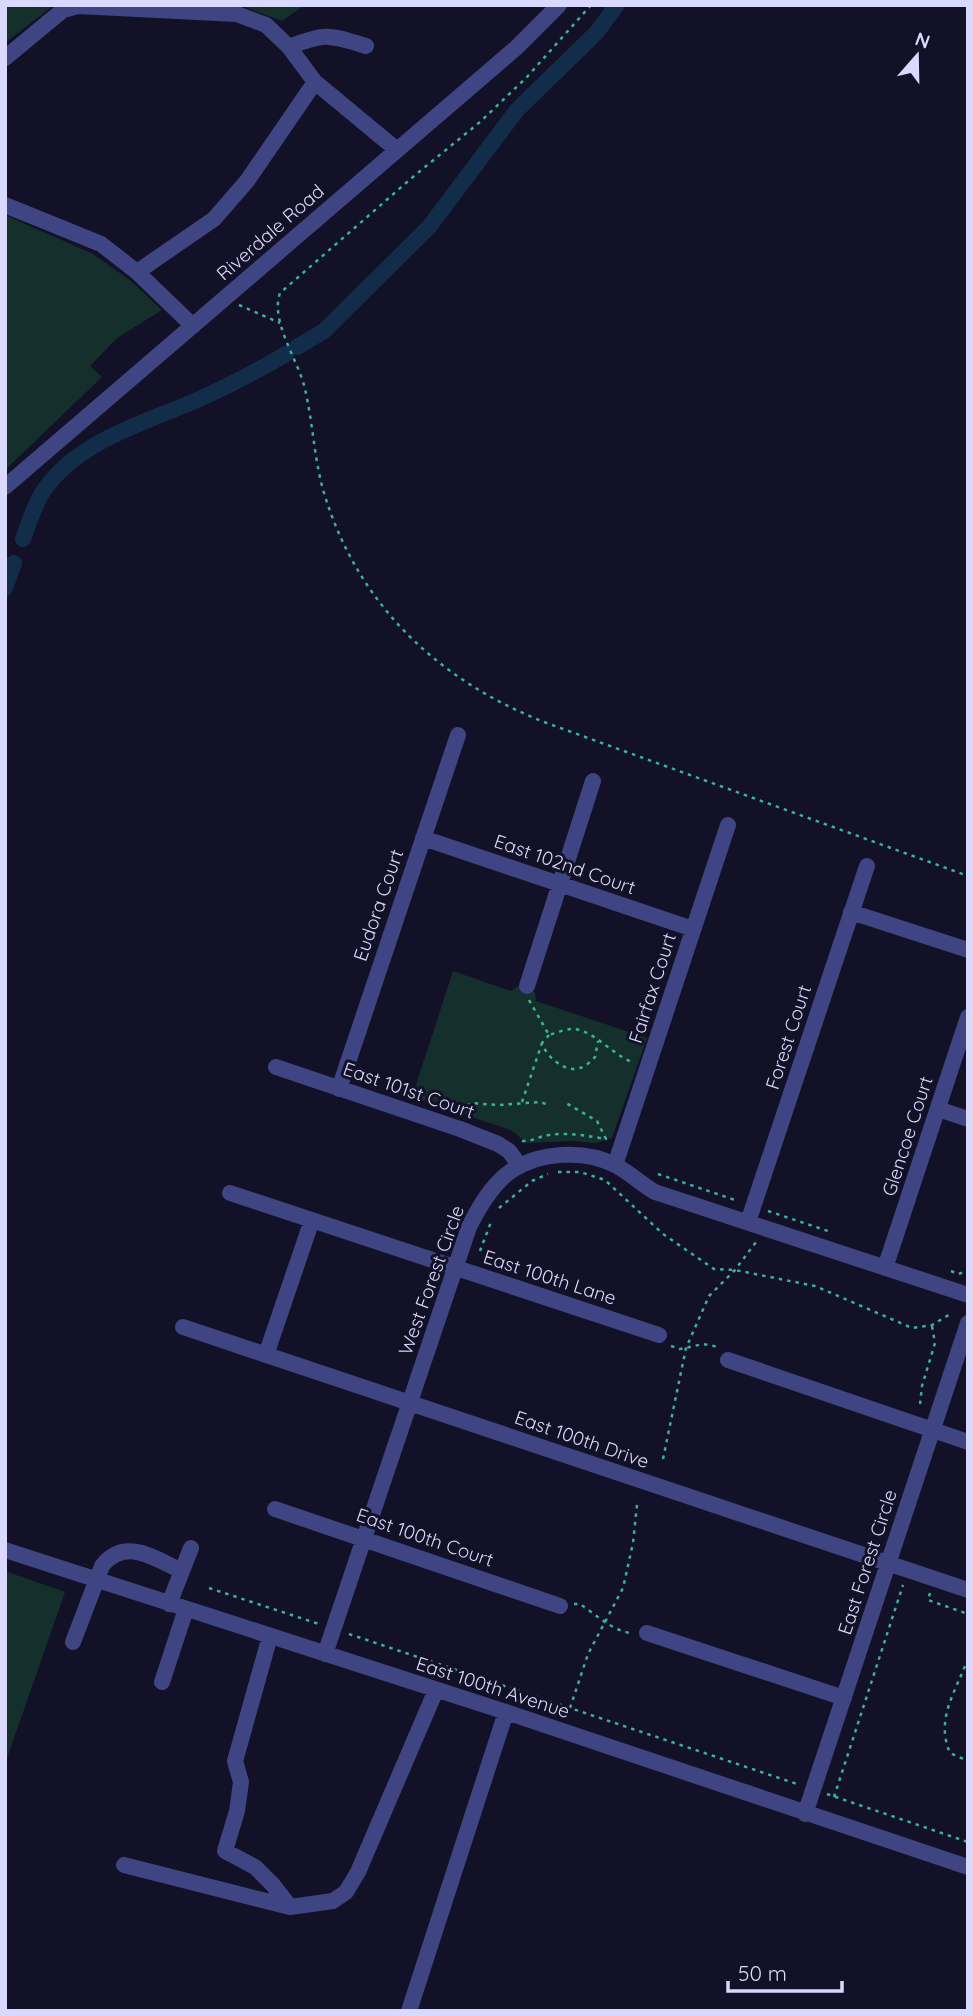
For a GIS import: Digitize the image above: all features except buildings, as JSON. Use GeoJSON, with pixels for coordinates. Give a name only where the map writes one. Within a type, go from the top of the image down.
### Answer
{"type":"FeatureCollection","features":[{"type":"Feature","properties":{"kind":"street","name":"Riverdale Road"},"geometry":{"type":"LineString","coordinates":[[5,487],[516,47],[559,5]]}},
{"type":"Feature","properties":{"kind":"street"},"geometry":{"type":"LineString","coordinates":[[5,58],[63,10],[78,6],[237,14],[266,25],[289,47],[315,82],[397,150]]}},
{"type":"Feature","properties":{"kind":"street"},"geometry":{"type":"LineString","coordinates":[[289,47],[316,36],[332,36],[366,46]]}},
{"type":"Feature","properties":{"kind":"street"},"geometry":{"type":"LineString","coordinates":[[137,272],[214,219],[247,181],[315,82]]}},
{"type":"Feature","properties":{"kind":"street"},"geometry":{"type":"LineString","coordinates":[[5,205],[101,244],[137,272],[193,326]]}},
{"type":"Feature","properties":{"kind":"street","name":"Eudora Court"},"geometry":{"type":"LineString","coordinates":[[339,1089],[458,735]]}},
{"type":"Feature","properties":{"kind":"street"},"geometry":{"type":"LineString","coordinates":[[527,986],[593,781]]}},
{"type":"Feature","properties":{"kind":"street","name":"Fairfax Court"},"geometry":{"type":"LineString","coordinates":[[615,1165],[728,825]]}},
{"type":"Feature","properties":{"kind":"street","name":"East 102nd Court"},"geometry":{"type":"LineString","coordinates":[[423,838],[694,929]]}},
{"type":"Feature","properties":{"kind":"street","name":"Forest Court"},"geometry":{"type":"LineString","coordinates":[[748,1222],[867,866]]}},
{"type":"Feature","properties":{"kind":"street"},"geometry":{"type":"LineString","coordinates":[[851,912],[968,950]]}},
{"type":"Feature","properties":{"kind":"street","name":"Glencoe Court"},"geometry":{"type":"LineString","coordinates":[[885,1268],[968,1017]]}},
{"type":"Feature","properties":{"kind":"street","name":"East 101st Court"},"geometry":{"type":"LineString","coordinates":[[276,1068],[498,1144],[509,1152],[520,1166]]}},
{"type":"Feature","properties":{"kind":"street"},"geometry":{"type":"LineString","coordinates":[[937,1109],[968,1119]]}},
{"type":"Feature","properties":{"kind":"street","name":"West Forest Circle"},"geometry":{"type":"LineString","coordinates":[[325,1654],[455,1268],[478,1210],[501,1180],[533,1160],[569,1154],[602,1160],[615,1165],[655,1192],[748,1222]]}},
{"type":"Feature","properties":{"kind":"street","name":"East 100th Lane"},"geometry":{"type":"LineString","coordinates":[[230,1193],[659,1335]]}},
{"type":"Feature","properties":{"kind":"street"},"geometry":{"type":"LineString","coordinates":[[266,1355],[312,1220]]}},
{"type":"Feature","properties":{"kind":"street"},"geometry":{"type":"LineString","coordinates":[[748,1222],[968,1295]]}},
{"type":"Feature","properties":{"kind":"street","name":"East Forest Circle"},"geometry":{"type":"LineString","coordinates":[[805,1814],[968,1322]]}},
{"type":"Feature","properties":{"kind":"street","name":"East 100th Drive"},"geometry":{"type":"LineString","coordinates":[[183,1327],[968,1590]]}},
{"type":"Feature","properties":{"kind":"street"},"geometry":{"type":"LineString","coordinates":[[728,1360],[968,1442]]}},
{"type":"Feature","properties":{"kind":"street","name":"East 100th Court"},"geometry":{"type":"LineString","coordinates":[[275,1509],[560,1606]]}},
{"type":"Feature","properties":{"kind":"street"},"geometry":{"type":"LineString","coordinates":[[169,1604],[191,1548]]}},
{"type":"Feature","properties":{"kind":"street","name":"East 100th Avenue"},"geometry":{"type":"LineString","coordinates":[[5,1550],[506,1712],[968,1867]]}},
{"type":"Feature","properties":{"kind":"street"},"geometry":{"type":"LineString","coordinates":[[74,1642],[102,1566],[110,1556],[127,1550],[142,1553],[182,1571]]}},
{"type":"Feature","properties":{"kind":"street"},"geometry":{"type":"LineString","coordinates":[[162,1682],[186,1609]]}},
{"type":"Feature","properties":{"kind":"street"},"geometry":{"type":"LineString","coordinates":[[647,1633],[844,1698]]}},
{"type":"Feature","properties":{"kind":"street"},"geometry":{"type":"LineString","coordinates":[[271,1636],[235,1760],[241,1782],[237,1811],[225,1851],[255,1867],[290,1908]]}},
{"type":"Feature","properties":{"kind":"street"},"geometry":{"type":"LineString","coordinates":[[124,1865],[290,1908],[332,1900],[346,1892],[362,1862],[436,1690]]}},
{"type":"Feature","properties":{"kind":"street"},"geometry":{"type":"LineString","coordinates":[[409,2011],[506,1712]]}},
{"type":"Feature","properties":{"kind":"path"},"geometry":{"type":"LineString","coordinates":[[591,5],[527,76],[480,122],[287,285],[277,303],[281,323],[306,391],[313,449],[321,480],[331,514],[346,549],[388,614],[432,657],[485,695],[513,710],[968,876]]}},
{"type":"Feature","properties":{"kind":"path"},"geometry":{"type":"LineString","coordinates":[[224,300],[281,323]]}},
{"type":"Feature","properties":{"kind":"path"},"geometry":{"type":"LineString","coordinates":[[527,986],[529,1002],[549,1035]]}},
{"type":"Feature","properties":{"kind":"path"},"geometry":{"type":"LineString","coordinates":[[522,1102],[542,1043],[549,1035],[571,1029],[588,1032],[626,1060],[648,1068]]}},
{"type":"Feature","properties":{"kind":"path"},"geometry":{"type":"LineString","coordinates":[[542,1043],[545,1053],[561,1065],[580,1068],[595,1057],[598,1041]]}},
{"type":"Feature","properties":{"kind":"path"},"geometry":{"type":"LineString","coordinates":[[467,1116],[470,1103],[499,1105],[540,1102],[549,1105]]}},
{"type":"Feature","properties":{"kind":"path"},"geometry":{"type":"LineString","coordinates":[[520,1141],[528,1142],[547,1135],[606,1139],[597,1121],[566,1103]]}},
{"type":"Feature","properties":{"kind":"path"},"geometry":{"type":"LineString","coordinates":[[480,1251],[494,1213],[516,1193],[532,1181],[552,1172],[580,1172],[605,1180],[663,1234],[714,1269],[735,1270],[815,1286],[912,1328],[932,1325],[953,1313]]}},
{"type":"Feature","properties":{"kind":"path"},"geometry":{"type":"LineString","coordinates":[[663,1459],[686,1348],[709,1296],[735,1270],[766,1229]]}},
{"type":"Feature","properties":{"kind":"path"},"geometry":{"type":"LineString","coordinates":[[947,1270],[958,1274],[968,1271]]}},
{"type":"Feature","properties":{"kind":"path"},"geometry":{"type":"LineString","coordinates":[[920,1404],[922,1386],[936,1343],[932,1325]]}},
{"type":"Feature","properties":{"kind":"path"},"geometry":{"type":"LineString","coordinates":[[659,1335],[667,1344],[680,1349],[703,1343],[723,1348],[728,1360]]}},
{"type":"Feature","properties":{"kind":"path"},"geometry":{"type":"LineString","coordinates":[[570,1708],[588,1654],[623,1588],[633,1543],[637,1505]]}},
{"type":"Feature","properties":{"kind":"path"},"geometry":{"type":"LineString","coordinates":[[834,1797],[900,1589],[905,1582]]}},
{"type":"Feature","properties":{"kind":"path"},"geometry":{"type":"LineString","coordinates":[[209,1588],[968,1842]]}},
{"type":"Feature","properties":{"kind":"path"},"geometry":{"type":"LineString","coordinates":[[931,1589],[928,1600],[968,1614]]}},
{"type":"Feature","properties":{"kind":"path"},"geometry":{"type":"LineString","coordinates":[[560,1606],[580,1604],[627,1633],[647,1633]]}},
{"type":"Feature","properties":{"kind":"path"},"geometry":{"type":"LineString","coordinates":[[968,1658],[943,1722],[944,1739],[950,1753],[968,1761]]}},
{"type":"Feature","properties":{"kind":"green space"},"geometry":{"type":"Polygon","coordinates":[[[5,5],[54,5],[5,43],[5,5]]]}},
{"type":"Feature","properties":{"kind":"green space"},"geometry":{"type":"Polygon","coordinates":[[[239,5],[305,5],[282,21],[239,5]]]}},
{"type":"Feature","properties":{"kind":"green space"},"geometry":{"type":"Polygon","coordinates":[[[5,215],[93,254],[131,281],[162,310],[117,338],[90,366],[102,377],[5,470],[5,215]]]}},
{"type":"Feature","properties":{"kind":"green space"},"geometry":{"type":"Polygon","coordinates":[[[453,971],[511,991],[518,986],[535,992],[536,1001],[647,1038],[612,1138],[596,1143],[527,1143],[511,1130],[412,1097],[453,971]]]}},
{"type":"Feature","properties":{"kind":"green space"},"geometry":{"type":"Polygon","coordinates":[[[5,1571],[65,1592],[5,1764],[5,1571]]]}},
{"type":"Feature","properties":{"kind":"waterway"},"geometry":{"type":"LineString","coordinates":[[297,347],[324,331],[429,227],[517,110],[597,32],[617,5]]}},
{"type":"Feature","properties":{"kind":"waterway"},"geometry":{"type":"LineString","coordinates":[[23,539],[44,490],[58,473],[93,446],[219,390],[286,354]]}},
{"type":"Feature","properties":{"kind":"waterway"},"geometry":{"type":"LineString","coordinates":[[5,588],[14,563]]}}]}
